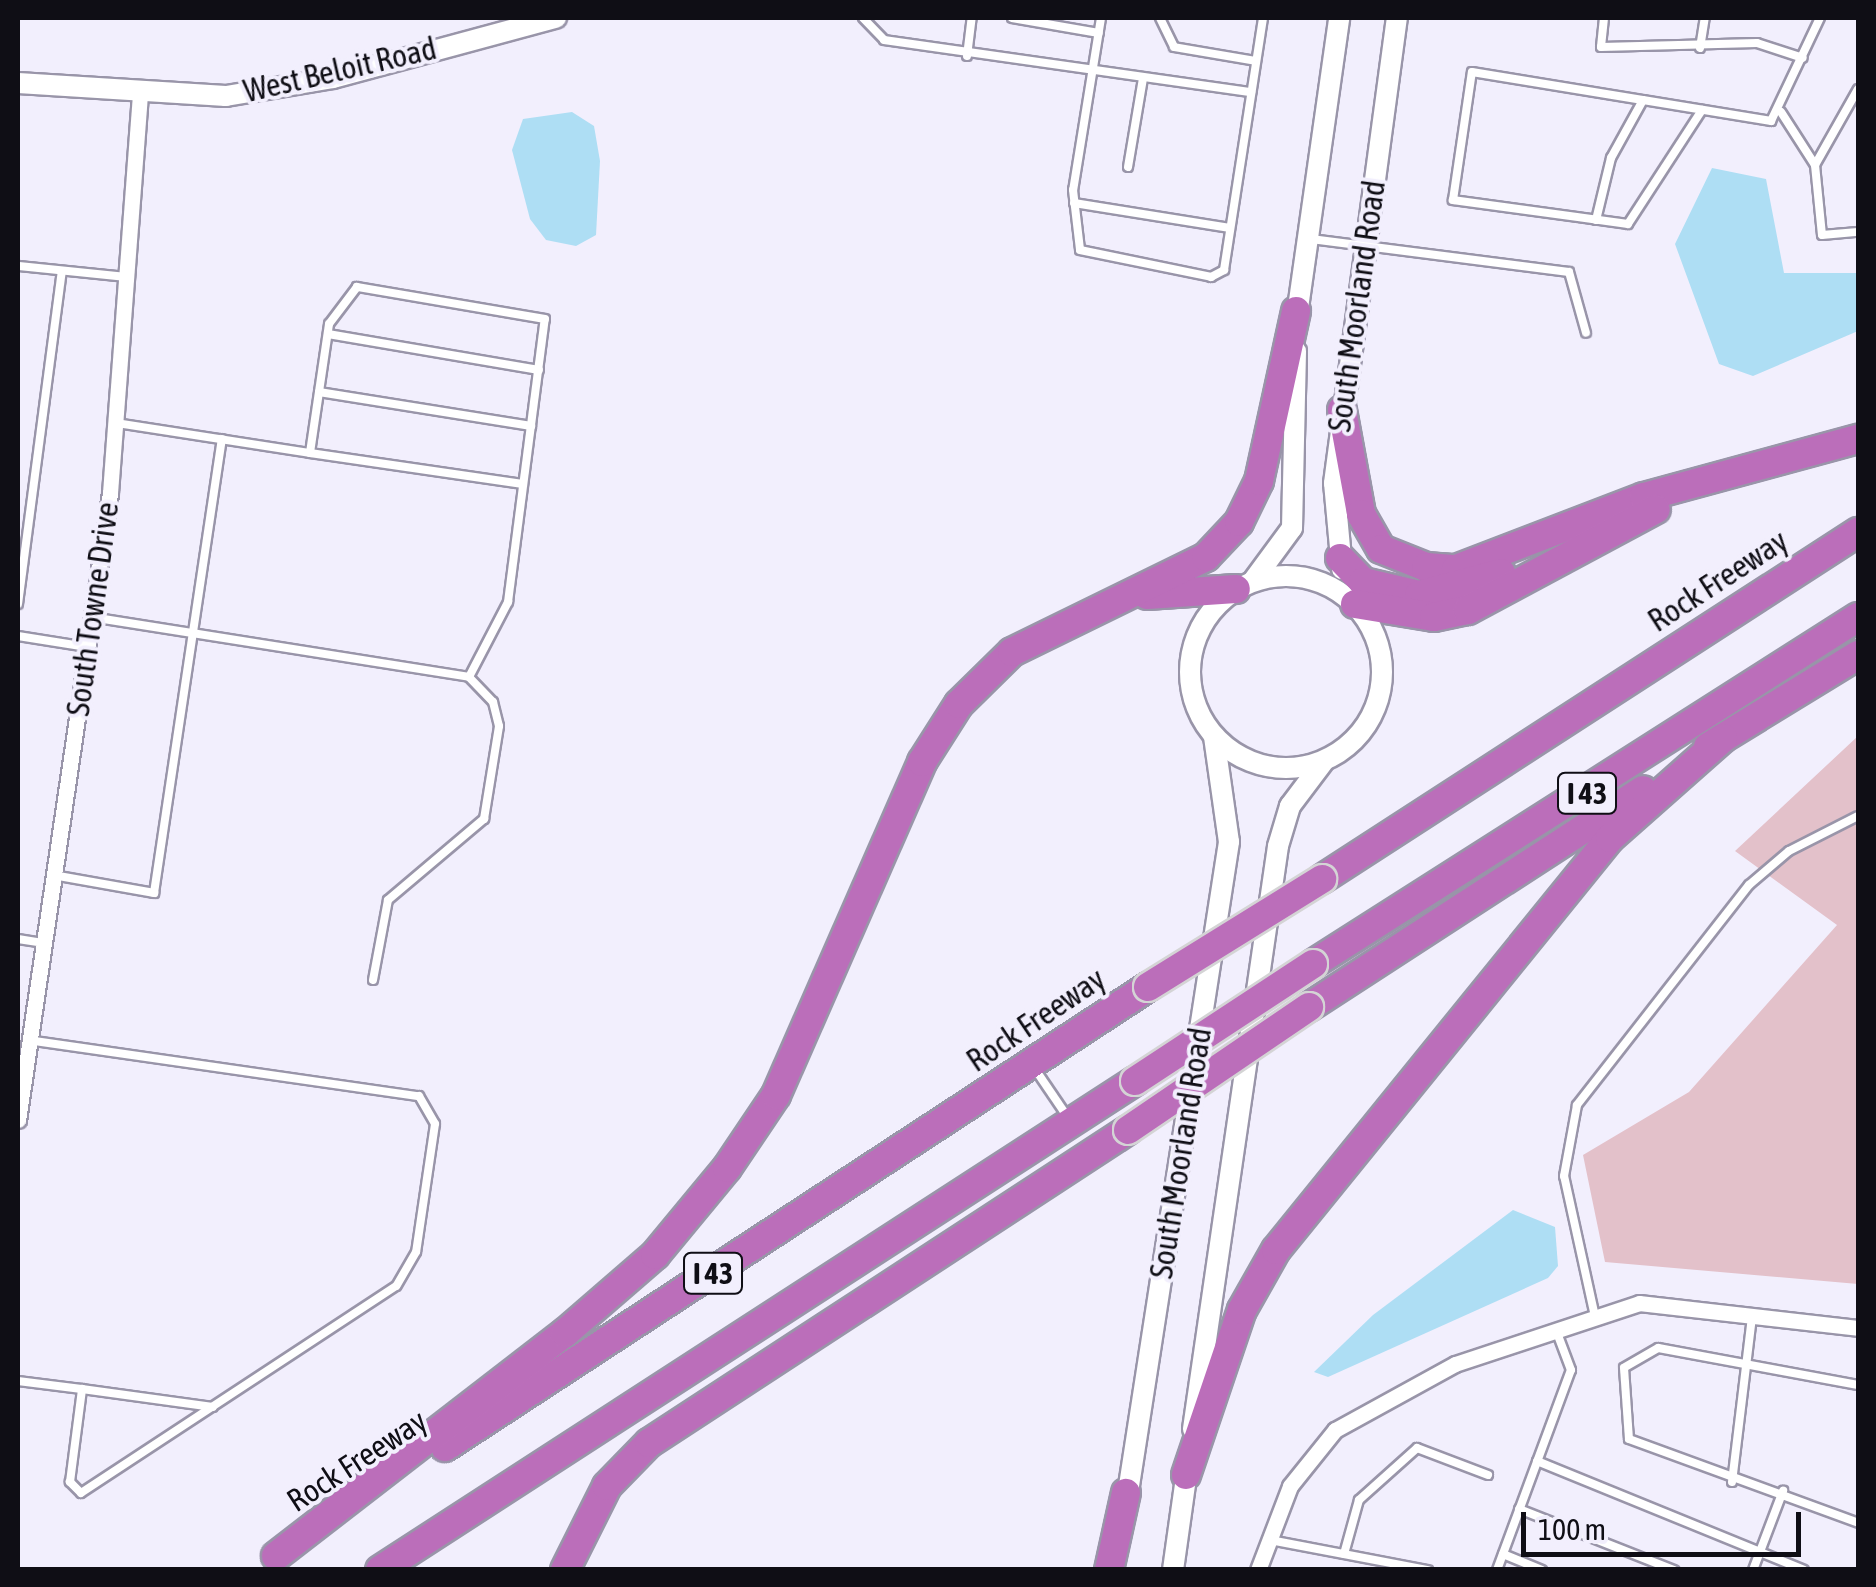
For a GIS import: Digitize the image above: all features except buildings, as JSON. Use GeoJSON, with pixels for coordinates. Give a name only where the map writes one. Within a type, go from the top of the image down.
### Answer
{"type":"FeatureCollection","features":[{"type":"Feature","properties":{"kind":"highway"},"geometry":{"type":"LineString","coordinates":[[265,1562],[655,1255],[776,1094],[922,762],[959,704],[1012,652],[1106,602],[1206,557],[1239,522],[1260,481],[1296,312]]}},
{"type":"Feature","properties":{"kind":"highway"},"geometry":{"type":"LineString","coordinates":[[1342,410],[1362,514],[1380,549],[1418,566],[1456,569],[1701,484],[1858,439]]}},
{"type":"Feature","properties":{"kind":"highway"},"geometry":{"type":"LineString","coordinates":[[1350,600],[1434,617],[1468,610],[1701,484]]}},
{"type":"Feature","properties":{"kind":"highway"},"geometry":{"type":"LineString","coordinates":[[1340,558],[1363,582],[1443,594],[1624,526]]}},
{"type":"Feature","properties":{"kind":"highway","name":"Rock Freeway"},"geometry":{"type":"LineString","coordinates":[[265,1562],[1858,532]]}},
{"type":"Feature","properties":{"kind":"highway"},"geometry":{"type":"LineString","coordinates":[[1106,602],[1244,585]]}},
{"type":"Feature","properties":{"kind":"highway","name":"I 43"},"geometry":{"type":"LineString","coordinates":[[380,1570],[1313,964],[1858,617]]}},
{"type":"Feature","properties":{"kind":"highway"},"geometry":{"type":"LineString","coordinates":[[565,1570],[607,1486],[649,1444],[1309,1007],[1858,655]]}},
{"type":"Feature","properties":{"kind":"highway"},"geometry":{"type":"LineString","coordinates":[[1186,1475],[1242,1310],[1276,1250],[1610,838],[1723,738]]}},
{"type":"Feature","properties":{"kind":"highway"},"geometry":{"type":"LineString","coordinates":[[1109,1570],[1126,1492]]}},
{"type":"Feature","properties":{"kind":"main road","name":"West Beloit Road"},"geometry":{"type":"LineString","coordinates":[[481,34],[515,18]]}},
{"type":"Feature","properties":{"kind":"main road","name":"West Beloit Road"},"geometry":{"type":"LineString","coordinates":[[18,83],[140,94],[282,88],[481,34],[556,18]]}},
{"type":"Feature","properties":{"kind":"main road","name":"South Moorland Road"},"geometry":{"type":"LineString","coordinates":[[1244,585],[1292,528],[1296,312],[1339,18]]}},
{"type":"Feature","properties":{"kind":"main road","name":"South Moorland Road"},"geometry":{"type":"LineString","coordinates":[[1350,600],[1340,558],[1334,483],[1396,18]]}},
{"type":"Feature","properties":{"kind":"main road"},"geometry":{"type":"LineString","coordinates":[[1317,580],[1350,600],[1373,629],[1382,690],[1370,720],[1324,761],[1265,766],[1214,736],[1194,699],[1190,658],[1214,607],[1244,585],[1317,580]]}},
{"type":"Feature","properties":{"kind":"main road","name":"South Moorland Road"},"geometry":{"type":"LineString","coordinates":[[1122,1570],[1126,1492],[1228,842],[1214,736]]}},
{"type":"Feature","properties":{"kind":"main road","name":"South Moorland Road"},"geometry":{"type":"LineString","coordinates":[[1173,1570],[1278,846],[1290,806],[1324,761]]}},
{"type":"Feature","properties":{"kind":"street","name":"South Towne Drive"},"geometry":{"type":"LineString","coordinates":[[18,1120],[22,1060],[54,876],[116,423],[140,94]]}},
{"type":"Feature","properties":{"kind":"street"},"geometry":{"type":"LineString","coordinates":[[1258,1570],[1266,1540],[1310,1456],[1358,1411],[1554,1326],[1594,1312],[1688,1302],[1858,1328]]}},
{"type":"Feature","properties":{"kind":"lane"},"geometry":{"type":"LineString","coordinates":[[863,18],[884,40],[967,56],[1252,92]]}},
{"type":"Feature","properties":{"kind":"lane"},"geometry":{"type":"LineString","coordinates":[[967,56],[972,18]]}},
{"type":"Feature","properties":{"kind":"lane"},"geometry":{"type":"LineString","coordinates":[[1012,18],[1098,33]]}},
{"type":"Feature","properties":{"kind":"lane"},"geometry":{"type":"LineString","coordinates":[[1101,18],[1074,203],[1080,250],[1090,259],[1211,277],[1224,270],[1263,18]]}},
{"type":"Feature","properties":{"kind":"lane"},"geometry":{"type":"LineString","coordinates":[[1160,18],[1174,47],[1256,61]]}},
{"type":"Feature","properties":{"kind":"lane"},"geometry":{"type":"LineString","coordinates":[[1604,18],[1600,47],[1757,44],[1804,58]]}},
{"type":"Feature","properties":{"kind":"lane"},"geometry":{"type":"LineString","coordinates":[[1700,48],[1705,18]]}},
{"type":"Feature","properties":{"kind":"lane"},"geometry":{"type":"LineString","coordinates":[[1702,110],[1628,224],[1452,200],[1472,72],[1770,121],[1781,112],[1820,18]]}},
{"type":"Feature","properties":{"kind":"lane"},"geometry":{"type":"LineString","coordinates":[[1128,167],[1143,78]]}},
{"type":"Feature","properties":{"kind":"lane"},"geometry":{"type":"LineString","coordinates":[[1815,164],[1858,89]]}},
{"type":"Feature","properties":{"kind":"lane"},"geometry":{"type":"LineString","coordinates":[[1596,220],[1610,158],[1644,100]]}},
{"type":"Feature","properties":{"kind":"lane"},"geometry":{"type":"LineString","coordinates":[[1781,112],[1815,164],[1822,236],[1858,232]]}},
{"type":"Feature","properties":{"kind":"lane"},"geometry":{"type":"LineString","coordinates":[[1074,203],[1230,228]]}},
{"type":"Feature","properties":{"kind":"lane"},"geometry":{"type":"LineString","coordinates":[[1306,239],[1569,272],[1586,333]]}},
{"type":"Feature","properties":{"kind":"lane"},"geometry":{"type":"LineString","coordinates":[[18,266],[127,277]]}},
{"type":"Feature","properties":{"kind":"lane"},"geometry":{"type":"LineString","coordinates":[[18,604],[62,272]]}},
{"type":"Feature","properties":{"kind":"lane"},"geometry":{"type":"LineString","coordinates":[[310,453],[336,304],[358,287],[545,319],[508,602],[469,677]]}},
{"type":"Feature","properties":{"kind":"lane"},"geometry":{"type":"LineString","coordinates":[[328,334],[538,370]]}},
{"type":"Feature","properties":{"kind":"lane"},"geometry":{"type":"LineString","coordinates":[[319,392],[531,426]]}},
{"type":"Feature","properties":{"kind":"lane"},"geometry":{"type":"LineString","coordinates":[[116,423],[523,484]]}},
{"type":"Feature","properties":{"kind":"lane"},"geometry":{"type":"LineString","coordinates":[[54,876],[154,893],[222,439]]}},
{"type":"Feature","properties":{"kind":"lane"},"geometry":{"type":"LineString","coordinates":[[92,617],[469,677],[493,702],[499,726],[484,819],[388,900],[373,980]]}},
{"type":"Feature","properties":{"kind":"lane"},"geometry":{"type":"LineString","coordinates":[[18,636],[87,646]]}},
{"type":"Feature","properties":{"kind":"lane"},"geometry":{"type":"LineString","coordinates":[[1594,1312],[1564,1176],[1577,1105],[1749,885],[1789,850],[1858,816]]}},
{"type":"Feature","properties":{"kind":"lane"},"geometry":{"type":"LineString","coordinates":[[18,939],[43,943]]}},
{"type":"Feature","properties":{"kind":"lane"},"geometry":{"type":"LineString","coordinates":[[28,1040],[419,1096],[435,1124],[416,1252],[396,1286],[82,1492],[70,1482],[82,1389]]}},
{"type":"Feature","properties":{"kind":"lane"},"geometry":{"type":"LineString","coordinates":[[1032,1065],[1072,1124]]}},
{"type":"Feature","properties":{"kind":"lane"},"geometry":{"type":"LineString","coordinates":[[1732,1482],[1753,1312]]}},
{"type":"Feature","properties":{"kind":"lane"},"geometry":{"type":"LineString","coordinates":[[1497,1570],[1572,1370],[1554,1326]]}},
{"type":"Feature","properties":{"kind":"lane"},"geometry":{"type":"LineString","coordinates":[[1858,1385],[1747,1361],[1658,1348],[1624,1368],[1630,1439],[1732,1482],[1783,1492],[1858,1523]]}},
{"type":"Feature","properties":{"kind":"lane"},"geometry":{"type":"LineString","coordinates":[[18,1381],[212,1406]]}},
{"type":"Feature","properties":{"kind":"lane"},"geometry":{"type":"LineString","coordinates":[[1344,1554],[1359,1500],[1417,1448],[1488,1476]]}},
{"type":"Feature","properties":{"kind":"lane"},"geometry":{"type":"LineString","coordinates":[[1537,1461],[1758,1555],[1804,1570]]}},
{"type":"Feature","properties":{"kind":"lane"},"geometry":{"type":"LineString","coordinates":[[1753,1570],[1783,1492]]}},
{"type":"Feature","properties":{"kind":"lane"},"geometry":{"type":"LineString","coordinates":[[1519,1510],[1674,1570]]}},
{"type":"Feature","properties":{"kind":"lane"},"geometry":{"type":"LineString","coordinates":[[1266,1540],[1428,1570]]}},
{"type":"Feature","properties":{"kind":"lane"},"geometry":{"type":"LineString","coordinates":[[1503,1554],[1542,1570]]}},
{"type":"Feature","properties":{"kind":"shaded area"},"geometry":{"type":"Polygon","coordinates":[[[1858,736],[1858,1284],[1605,1262],[1583,1155],[1689,1092],[1837,925],[1735,851],[1858,736]]]}},
{"type":"Feature","properties":{"kind":"water"},"geometry":{"type":"Polygon","coordinates":[[[572,112],[594,126],[600,161],[596,235],[576,246],[546,240],[530,219],[512,150],[523,119],[572,112]]]}},
{"type":"Feature","properties":{"kind":"water"},"geometry":{"type":"Polygon","coordinates":[[[1712,168],[1766,179],[1784,273],[1858,273],[1858,331],[1753,376],[1719,364],[1675,244],[1712,168]]]}},
{"type":"Feature","properties":{"kind":"water"},"geometry":{"type":"Polygon","coordinates":[[[1513,1210],[1555,1227],[1558,1266],[1548,1278],[1328,1377],[1314,1372],[1373,1315],[1513,1210]]]}}]}
